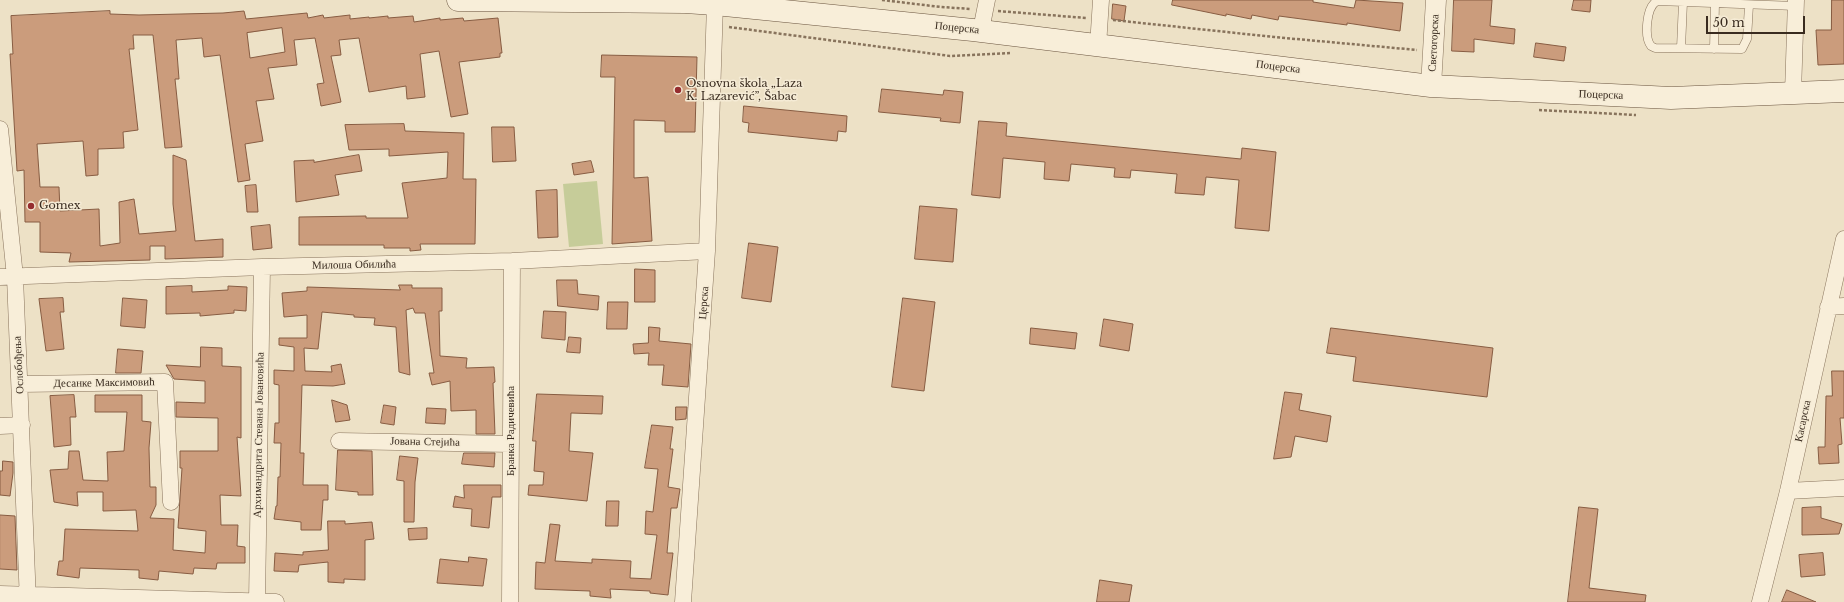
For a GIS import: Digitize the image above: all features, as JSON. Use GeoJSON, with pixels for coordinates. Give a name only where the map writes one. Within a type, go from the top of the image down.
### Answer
{"type":"FeatureCollection","features":[{"type":"Feature","properties":{"kind":"main road","name":"Поцерска"},"geometry":{"type":"LineString","coordinates":[[458,0],[685,1],[715,4],[984,13],[1098,46],[1431,86],[1671,98],[1844,91]]}},
{"type":"Feature","properties":{"kind":"street"},"geometry":{"type":"LineString","coordinates":[[1098,46],[1101,0]]}},
{"type":"Feature","properties":{"kind":"street","name":"Светогорска"},"geometry":{"type":"LineString","coordinates":[[1431,86],[1436,0]]}},
{"type":"Feature","properties":{"kind":"street"},"geometry":{"type":"LineString","coordinates":[[1794,93],[1796,3]]}},
{"type":"Feature","properties":{"kind":"street","name":"Церска"},"geometry":{"type":"LineString","coordinates":[[683,602],[707,251],[715,4]]}},
{"type":"Feature","properties":{"kind":"street","name":"Ослобођења"},"geometry":{"type":"LineString","coordinates":[[0,130],[7,277],[20,384],[28,599]]}},
{"type":"Feature","properties":{"kind":"street","name":"Касарска"},"geometry":{"type":"LineString","coordinates":[[1760,602],[1788,491],[1844,240]]}},
{"type":"Feature","properties":{"kind":"street","name":"Милоша Обилића"},"geometry":{"type":"LineString","coordinates":[[7,277],[262,267],[512,261],[707,251]]}},
{"type":"Feature","properties":{"kind":"street","name":"Бранка Радичевића"},"geometry":{"type":"LineString","coordinates":[[510,602],[512,261]]}},
{"type":"Feature","properties":{"kind":"street","name":"Архимандрита Стевана Јовановића"},"geometry":{"type":"LineString","coordinates":[[257,602],[262,267]]}},
{"type":"Feature","properties":{"kind":"street"},"geometry":{"type":"LineString","coordinates":[[1828,307],[1844,306]]}},
{"type":"Feature","properties":{"kind":"street","name":"Десанке Максимовић"},"geometry":{"type":"LineString","coordinates":[[20,384],[165,382],[171,502]]}},
{"type":"Feature","properties":{"kind":"street"},"geometry":{"type":"LineString","coordinates":[[0,426],[22,425]]}},
{"type":"Feature","properties":{"kind":"street","name":"Јована Стејића"},"geometry":{"type":"LineString","coordinates":[[339,441],[511,444]]}},
{"type":"Feature","properties":{"kind":"street"},"geometry":{"type":"LineString","coordinates":[[1788,491],[1844,488]]}},
{"type":"Feature","properties":{"kind":"street"},"geometry":{"type":"LineString","coordinates":[[0,594],[28,599],[276,602]]}},
{"type":"Feature","properties":{"kind":"lane"},"geometry":{"type":"LineString","coordinates":[[1749,4],[1747,39],[1742,49],[1656,48],[1651,46],[1647,41],[1649,9],[1653,3],[1658,1],[1749,4],[1796,3]]}},
{"type":"Feature","properties":{"kind":"lane"},"geometry":{"type":"LineString","coordinates":[[1681,48],[1683,2]]}},
{"type":"Feature","properties":{"kind":"lane"},"geometry":{"type":"LineString","coordinates":[[1714,48],[1716,3]]}},
{"type":"Feature","properties":{"kind":"path"},"geometry":{"type":"LineString","coordinates":[[882,0],[984,13],[1100,19],[1274,37],[1433,51]]}},
{"type":"Feature","properties":{"kind":"green space"},"geometry":{"type":"Polygon","coordinates":[[[597,181],[603,244],[569,247],[563,184],[597,181]]]}},
{"type":"Feature","properties":{"kind":"building"},"geometry":{"type":"Polygon","coordinates":[[[1173,0],[1313,0],[1313,2],[1354,8],[1356,0],[1403,3],[1400,31],[1347,23],[1347,25],[1279,16],[1278,20],[1252,15],[1251,19],[1226,14],[1226,16],[1172,5],[1173,0]]]}},
{"type":"Feature","properties":{"kind":"building"},"geometry":{"type":"Polygon","coordinates":[[[1454,0],[1492,0],[1490,26],[1515,29],[1514,44],[1474,39],[1474,52],[1452,51],[1454,0]]]}},
{"type":"Feature","properties":{"kind":"building"},"geometry":{"type":"Polygon","coordinates":[[[1574,0],[1591,0],[1590,12],[1572,10],[1574,0]]]}},
{"type":"Feature","properties":{"kind":"building"},"geometry":{"type":"Polygon","coordinates":[[[1832,0],[1844,0],[1844,64],[1818,65],[1816,30],[1831,30],[1832,0]]]}},
{"type":"Feature","properties":{"kind":"building"},"geometry":{"type":"Polygon","coordinates":[[[1113,4],[1126,6],[1124,21],[1112,19],[1113,4]]]}},
{"type":"Feature","properties":{"kind":"building"},"geometry":{"type":"Polygon","coordinates":[[[110,11],[110,14],[139,15],[244,11],[246,19],[307,13],[308,18],[323,15],[324,18],[350,15],[350,19],[413,16],[414,22],[440,18],[440,20],[463,18],[464,21],[498,18],[502,53],[500,53],[500,57],[459,62],[468,114],[451,117],[439,51],[420,54],[425,97],[407,99],[406,86],[369,92],[359,38],[339,40],[341,55],[331,56],[341,102],[321,106],[317,84],[324,83],[315,38],[294,40],[297,65],[268,68],[274,99],[256,101],[263,141],[245,144],[250,180],[238,182],[220,55],[204,57],[202,38],[176,40],[179,79],[175,79],[182,147],[165,148],[153,35],[133,35],[134,49],[129,49],[138,130],[123,132],[124,148],[98,149],[98,175],[86,176],[83,141],[37,144],[40,187],[59,187],[60,211],[99,209],[100,246],[120,243],[119,202],[134,199],[139,234],[176,231],[173,204],[173,155],[186,160],[195,241],[223,239],[223,257],[165,259],[165,246],[150,246],[150,260],[69,262],[71,253],[40,252],[40,222],[25,222],[24,170],[17,171],[10,54],[13,54],[11,16],[110,11]],[[282,28],[247,33],[250,58],[285,52],[282,28]]]}},
{"type":"Feature","properties":{"kind":"building"},"geometry":{"type":"Polygon","coordinates":[[[1536,43],[1566,47],[1564,61],[1534,57],[1536,43]]]}},
{"type":"Feature","properties":{"kind":"building"},"geometry":{"type":"Polygon","coordinates":[[[602,55],[697,57],[695,132],[665,132],[665,121],[634,120],[634,178],[648,177],[652,241],[612,244],[615,77],[601,77],[602,55]]]}},
{"type":"Feature","properties":{"kind":"building"},"geometry":{"type":"Polygon","coordinates":[[[882,89],[943,95],[944,90],[963,92],[960,123],[940,121],[941,118],[879,112],[882,89]]]}},
{"type":"Feature","properties":{"kind":"building"},"geometry":{"type":"Polygon","coordinates":[[[744,106],[847,116],[846,132],[838,131],[837,141],[748,132],[749,123],[743,122],[744,106]]]}},
{"type":"Feature","properties":{"kind":"building"},"geometry":{"type":"Polygon","coordinates":[[[979,121],[1007,123],[1006,136],[1241,159],[1242,148],[1276,152],[1269,231],[1235,228],[1239,180],[1206,177],[1204,195],[1175,193],[1177,174],[1131,170],[1130,178],[1114,177],[1115,168],[1071,164],[1069,181],[1044,179],[1045,162],[1003,158],[1000,198],[972,195],[979,121]]]}},
{"type":"Feature","properties":{"kind":"building"},"geometry":{"type":"Polygon","coordinates":[[[404,124],[405,131],[464,133],[463,179],[476,179],[475,244],[420,244],[421,250],[410,251],[410,248],[384,248],[384,245],[299,245],[299,217],[366,216],[366,218],[408,218],[402,183],[447,178],[448,152],[389,156],[389,149],[349,150],[345,125],[404,124]]]}},
{"type":"Feature","properties":{"kind":"building"},"geometry":{"type":"Polygon","coordinates":[[[492,127],[514,127],[516,161],[493,162],[492,127]]]}},
{"type":"Feature","properties":{"kind":"building"},"geometry":{"type":"Polygon","coordinates":[[[359,155],[362,171],[335,175],[339,195],[296,202],[294,161],[314,160],[314,162],[359,155]]]}},
{"type":"Feature","properties":{"kind":"building"},"geometry":{"type":"Polygon","coordinates":[[[591,161],[594,172],[574,175],[572,164],[591,161]]]}},
{"type":"Feature","properties":{"kind":"building"},"geometry":{"type":"Polygon","coordinates":[[[256,185],[258,212],[247,212],[245,186],[256,185]]]}},
{"type":"Feature","properties":{"kind":"building"},"geometry":{"type":"Polygon","coordinates":[[[557,190],[558,237],[538,238],[536,191],[557,190]]]}},
{"type":"Feature","properties":{"kind":"building"},"geometry":{"type":"Polygon","coordinates":[[[920,206],[957,209],[953,262],[915,259],[920,206]]]}},
{"type":"Feature","properties":{"kind":"building"},"geometry":{"type":"Polygon","coordinates":[[[270,225],[272,248],[253,250],[251,227],[270,225]]]}},
{"type":"Feature","properties":{"kind":"building"},"geometry":{"type":"Polygon","coordinates":[[[749,243],[778,247],[771,302],[742,298],[749,243]]]}},
{"type":"Feature","properties":{"kind":"building"},"geometry":{"type":"Polygon","coordinates":[[[635,269],[655,270],[655,302],[635,302],[635,269]]]}},
{"type":"Feature","properties":{"kind":"building"},"geometry":{"type":"Polygon","coordinates":[[[557,280],[577,280],[578,294],[599,296],[598,310],[558,306],[557,280]]]}},
{"type":"Feature","properties":{"kind":"building"},"geometry":{"type":"Polygon","coordinates":[[[399,285],[412,285],[412,288],[442,288],[442,311],[439,311],[440,356],[467,358],[466,368],[494,367],[495,382],[493,383],[495,434],[476,434],[476,410],[451,411],[450,381],[432,385],[429,373],[434,373],[425,313],[415,313],[413,308],[406,310],[410,375],[399,372],[396,327],[374,325],[375,318],[354,317],[354,315],[322,312],[318,349],[304,348],[305,371],[332,372],[331,366],[341,364],[345,384],[333,386],[302,385],[300,453],[304,453],[303,485],[328,485],[328,500],[323,500],[321,530],[301,530],[301,522],[274,519],[277,506],[278,477],[280,477],[281,443],[274,443],[275,423],[279,423],[279,385],[274,384],[274,370],[294,371],[294,347],[279,345],[279,338],[307,338],[307,315],[284,317],[282,293],[307,291],[307,287],[400,290],[399,285]]]}},
{"type":"Feature","properties":{"kind":"building"},"geometry":{"type":"Polygon","coordinates":[[[192,286],[192,292],[228,290],[228,286],[247,287],[246,311],[234,310],[234,313],[200,316],[200,313],[166,314],[166,287],[192,286]]]}},
{"type":"Feature","properties":{"kind":"building"},"geometry":{"type":"Polygon","coordinates":[[[63,298],[64,312],[60,312],[64,349],[46,351],[39,299],[63,298]]]}},
{"type":"Feature","properties":{"kind":"building"},"geometry":{"type":"Polygon","coordinates":[[[123,298],[147,300],[145,328],[121,326],[123,298]]]}},
{"type":"Feature","properties":{"kind":"building"},"geometry":{"type":"Polygon","coordinates":[[[903,298],[935,302],[924,391],[892,387],[903,298]]]}},
{"type":"Feature","properties":{"kind":"building"},"geometry":{"type":"Polygon","coordinates":[[[608,302],[628,302],[627,329],[607,329],[608,302]]]}},
{"type":"Feature","properties":{"kind":"building"},"geometry":{"type":"Polygon","coordinates":[[[544,311],[566,312],[565,340],[542,338],[544,311]]]}},
{"type":"Feature","properties":{"kind":"building"},"geometry":{"type":"Polygon","coordinates":[[[1104,319],[1133,324],[1129,351],[1100,346],[1104,319]]]}},
{"type":"Feature","properties":{"kind":"building"},"geometry":{"type":"Polygon","coordinates":[[[649,327],[660,328],[659,341],[691,344],[688,387],[662,385],[664,365],[648,365],[649,353],[634,354],[633,344],[648,343],[649,327]]]}},
{"type":"Feature","properties":{"kind":"building"},"geometry":{"type":"Polygon","coordinates":[[[1031,328],[1077,333],[1075,349],[1030,344],[1031,328]]]}},
{"type":"Feature","properties":{"kind":"building"},"geometry":{"type":"Polygon","coordinates":[[[1331,328],[1493,348],[1487,397],[1353,381],[1356,357],[1327,353],[1331,328]]]}},
{"type":"Feature","properties":{"kind":"building"},"geometry":{"type":"Polygon","coordinates":[[[569,337],[581,338],[580,353],[567,352],[569,337]]]}},
{"type":"Feature","properties":{"kind":"building"},"geometry":{"type":"Polygon","coordinates":[[[201,347],[222,348],[222,366],[241,367],[241,438],[237,437],[241,496],[220,495],[221,525],[238,525],[237,546],[245,547],[245,563],[217,563],[216,569],[194,568],[193,574],[159,571],[158,580],[139,578],[139,570],[80,568],[79,578],[57,575],[59,561],[63,561],[65,529],[138,531],[136,510],[103,511],[103,492],[77,492],[78,506],[54,502],[50,470],[68,469],[69,451],[79,451],[83,480],[108,481],[107,452],[124,451],[127,412],[95,412],[95,395],[142,395],[142,421],[151,422],[149,448],[150,487],[156,487],[156,505],[150,518],[174,519],[173,550],[205,553],[206,531],[178,528],[182,468],[180,468],[180,451],[218,451],[218,418],[176,417],[176,402],[205,403],[205,381],[174,379],[166,365],[200,367],[201,347]]]}},
{"type":"Feature","properties":{"kind":"building"},"geometry":{"type":"Polygon","coordinates":[[[118,349],[143,351],[141,373],[116,373],[118,349]]]}},
{"type":"Feature","properties":{"kind":"building"},"geometry":{"type":"Polygon","coordinates":[[[1832,371],[1844,371],[1844,418],[1840,418],[1842,444],[1838,445],[1839,463],[1819,464],[1818,447],[1825,447],[1826,396],[1832,396],[1832,371]]]}},
{"type":"Feature","properties":{"kind":"building"},"geometry":{"type":"Polygon","coordinates":[[[1285,392],[1302,394],[1299,410],[1331,416],[1327,442],[1295,436],[1291,457],[1274,459],[1285,392]]]}},
{"type":"Feature","properties":{"kind":"building"},"geometry":{"type":"Polygon","coordinates":[[[537,394],[603,396],[602,414],[571,413],[569,451],[593,453],[587,501],[528,495],[529,485],[543,485],[544,472],[534,471],[536,441],[533,441],[537,394]]]}},
{"type":"Feature","properties":{"kind":"building"},"geometry":{"type":"Polygon","coordinates":[[[74,395],[76,417],[70,417],[71,445],[54,447],[50,396],[74,395]]]}},
{"type":"Feature","properties":{"kind":"building"},"geometry":{"type":"Polygon","coordinates":[[[332,400],[347,405],[350,420],[336,422],[332,400]]]}},
{"type":"Feature","properties":{"kind":"building"},"geometry":{"type":"Polygon","coordinates":[[[384,405],[396,407],[394,425],[381,423],[384,405]]]}},
{"type":"Feature","properties":{"kind":"building"},"geometry":{"type":"Polygon","coordinates":[[[676,407],[687,407],[686,419],[676,420],[676,407]]]}},
{"type":"Feature","properties":{"kind":"building"},"geometry":{"type":"Polygon","coordinates":[[[427,408],[446,409],[445,424],[426,423],[427,408]]]}},
{"type":"Feature","properties":{"kind":"building"},"geometry":{"type":"Polygon","coordinates":[[[652,425],[673,427],[670,449],[673,449],[668,487],[680,489],[677,508],[671,508],[667,553],[673,553],[668,595],[650,593],[650,591],[610,589],[611,598],[590,596],[590,591],[535,589],[536,562],[545,563],[550,524],[560,525],[555,561],[592,563],[592,559],[631,561],[630,578],[651,579],[657,535],[645,534],[646,511],[653,512],[658,469],[645,468],[652,425]]]}},
{"type":"Feature","properties":{"kind":"building"},"geometry":{"type":"Polygon","coordinates":[[[338,450],[372,451],[373,495],[358,495],[358,492],[336,490],[338,450]]]}},
{"type":"Feature","properties":{"kind":"building"},"geometry":{"type":"Polygon","coordinates":[[[464,453],[495,453],[494,467],[462,464],[464,453]]]}},
{"type":"Feature","properties":{"kind":"building"},"geometry":{"type":"Polygon","coordinates":[[[400,456],[418,458],[415,482],[414,522],[404,522],[404,481],[397,480],[400,456]]]}},
{"type":"Feature","properties":{"kind":"building"},"geometry":{"type":"Polygon","coordinates":[[[3,461],[13,462],[10,496],[0,495],[0,471],[2,471],[3,461]]]}},
{"type":"Feature","properties":{"kind":"building"},"geometry":{"type":"Polygon","coordinates":[[[464,485],[501,485],[501,497],[492,497],[489,528],[471,526],[472,509],[453,507],[455,496],[464,498],[464,485]]]}},
{"type":"Feature","properties":{"kind":"building"},"geometry":{"type":"Polygon","coordinates":[[[607,501],[619,501],[618,526],[606,526],[607,501]]]}},
{"type":"Feature","properties":{"kind":"building"},"geometry":{"type":"Polygon","coordinates":[[[1579,507],[1598,509],[1589,588],[1646,595],[1645,602],[1568,602],[1579,507]]]}},
{"type":"Feature","properties":{"kind":"building"},"geometry":{"type":"Polygon","coordinates":[[[1821,507],[1821,518],[1842,524],[1839,534],[1802,535],[1802,508],[1821,507]]]}},
{"type":"Feature","properties":{"kind":"building"},"geometry":{"type":"Polygon","coordinates":[[[0,515],[15,516],[17,570],[0,569],[0,515]]]}},
{"type":"Feature","properties":{"kind":"building"},"geometry":{"type":"Polygon","coordinates":[[[328,521],[345,521],[345,524],[372,522],[374,539],[365,540],[365,580],[344,579],[344,583],[328,582],[328,562],[299,565],[298,572],[274,571],[275,553],[303,555],[303,552],[328,550],[328,521]]]}},
{"type":"Feature","properties":{"kind":"building"},"geometry":{"type":"Polygon","coordinates":[[[427,528],[427,539],[409,540],[408,529],[427,528]]]}},
{"type":"Feature","properties":{"kind":"building"},"geometry":{"type":"Polygon","coordinates":[[[1823,553],[1825,575],[1801,577],[1799,555],[1823,553]]]}},
{"type":"Feature","properties":{"kind":"building"},"geometry":{"type":"Polygon","coordinates":[[[469,557],[487,559],[483,586],[437,583],[440,559],[468,562],[469,557]]]}},
{"type":"Feature","properties":{"kind":"building"},"geometry":{"type":"Polygon","coordinates":[[[1100,580],[1132,585],[1129,602],[1097,602],[1100,580]]]}},
{"type":"Feature","properties":{"kind":"building"},"geometry":{"type":"Polygon","coordinates":[[[1787,590],[1816,602],[1782,602],[1787,590]]]}},
{"type":"Feature","properties":{"kind":"place","name":"Osnovna škola „Laza K. Lazarević”, Šabac"},"geometry":{"type":"Point","coordinates":[678,90]}},
{"type":"Feature","properties":{"kind":"place","name":"Gomex"},"geometry":{"type":"Point","coordinates":[31,206]}}]}
